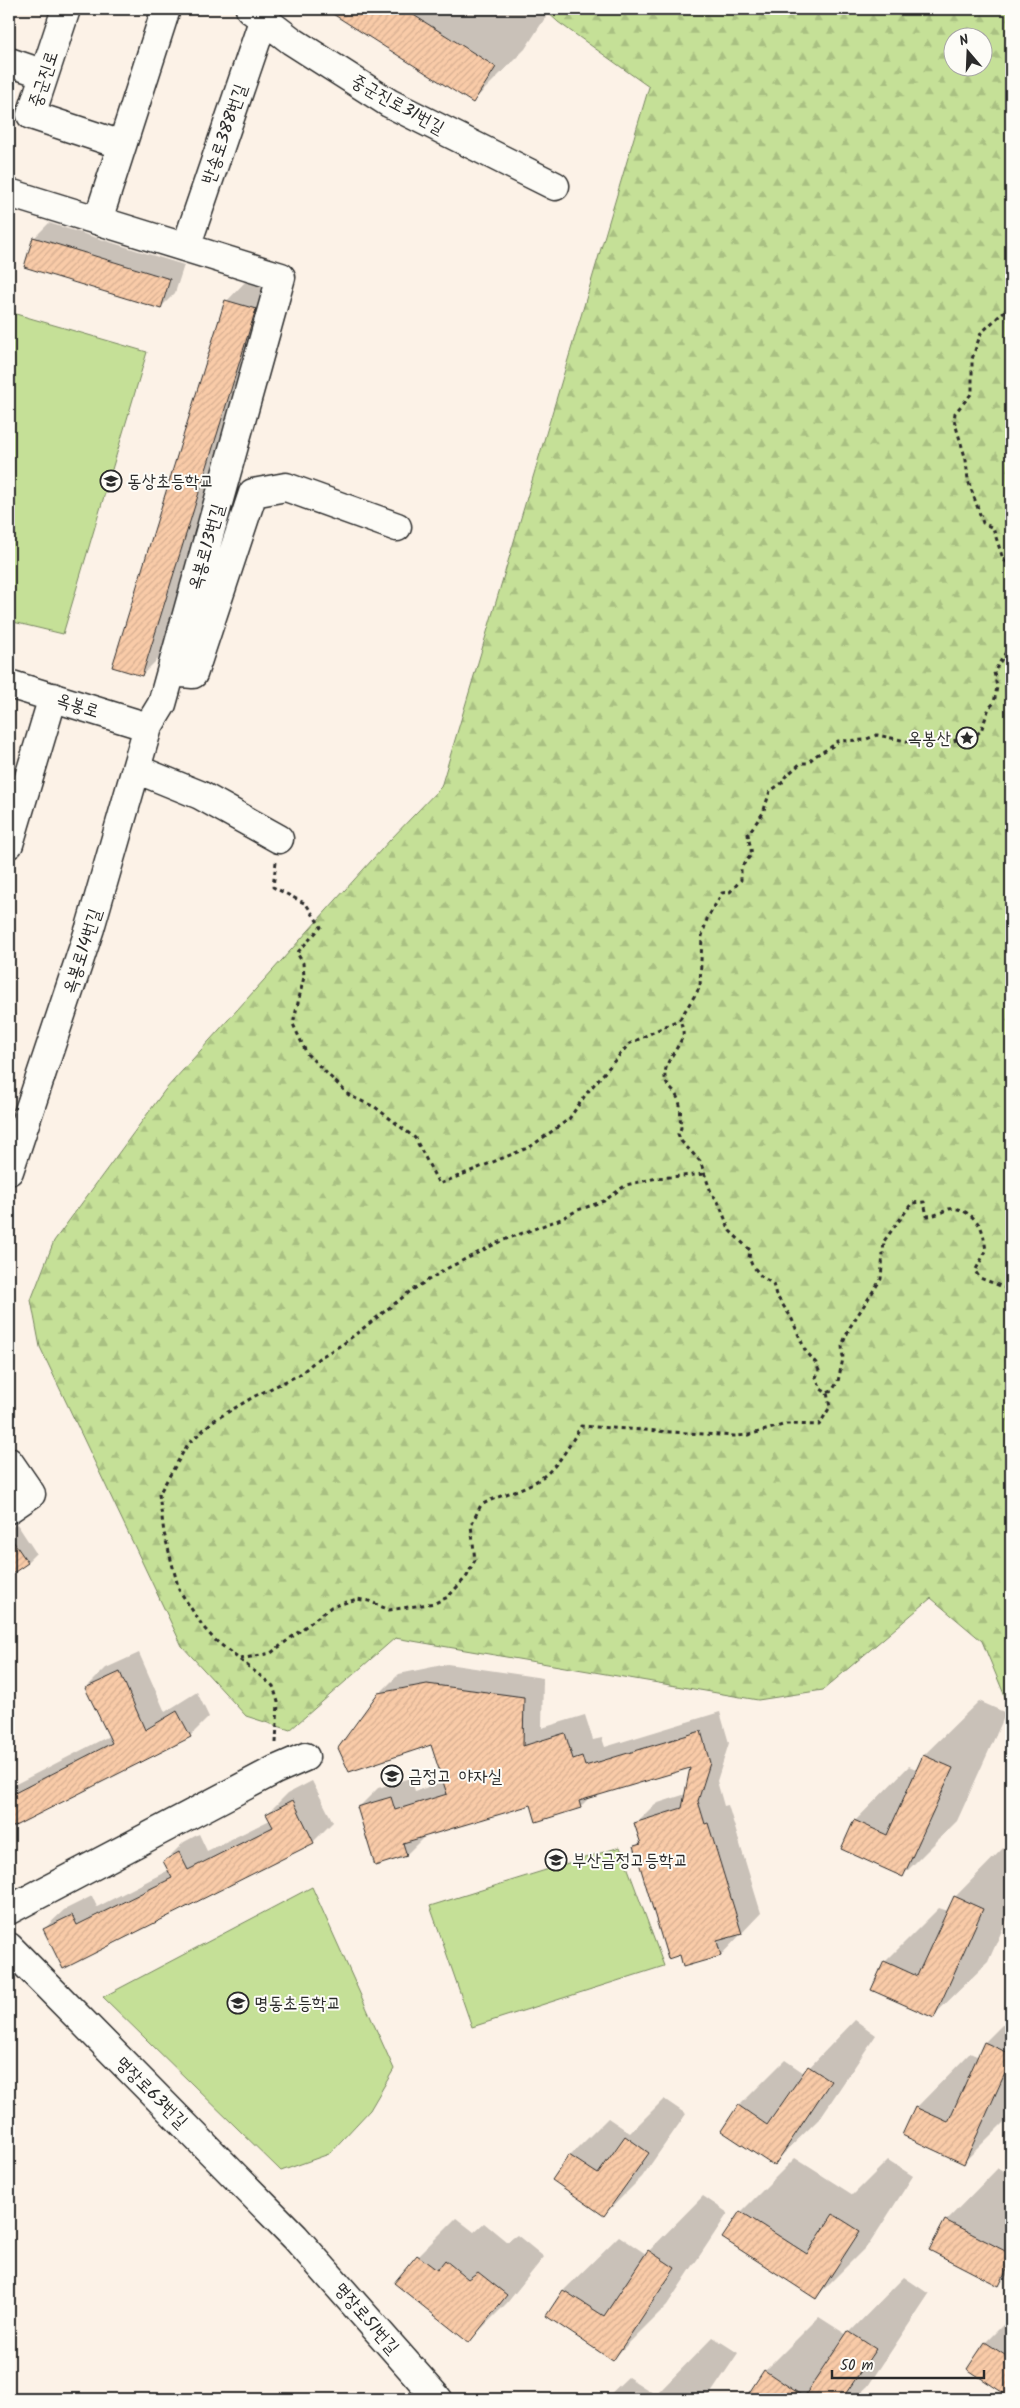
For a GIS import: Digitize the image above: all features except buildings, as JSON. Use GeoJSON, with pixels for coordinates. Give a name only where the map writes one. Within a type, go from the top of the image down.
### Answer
{"type":"FeatureCollection","features":[{"type":"Feature","properties":{"kind":"street","name":"중군진로"},"geometry":{"type":"LineString","coordinates":[[66,9],[31,115],[122,145]]}},
{"type":"Feature","properties":{"kind":"street"},"geometry":{"type":"LineString","coordinates":[[98,220],[166,9]]}},
{"type":"Feature","properties":{"kind":"street","name":"중군진로31번길"},"geometry":{"type":"LineString","coordinates":[[256,15],[389,103],[555,186]]}},
{"type":"Feature","properties":{"kind":"street","name":"반송로388번길"},"geometry":{"type":"LineString","coordinates":[[186,247],[256,15]]}},
{"type":"Feature","properties":{"kind":"street"},"geometry":{"type":"LineString","coordinates":[[9,62],[44,74]]}},
{"type":"Feature","properties":{"kind":"street"},"geometry":{"type":"LineString","coordinates":[[9,193],[186,247]]}},
{"type":"Feature","properties":{"kind":"street","name":"옥봉로13번길"},"geometry":{"type":"LineString","coordinates":[[148,727],[162,704],[281,277],[186,247]]}},
{"type":"Feature","properties":{"kind":"street"},"geometry":{"type":"LineString","coordinates":[[171,672],[193,674],[253,493],[286,488],[397,527]]}},
{"type":"Feature","properties":{"kind":"street","name":"옥봉로"},"geometry":{"type":"LineString","coordinates":[[9,684],[148,727]]}},
{"type":"Feature","properties":{"kind":"street"},"geometry":{"type":"LineString","coordinates":[[9,844],[53,697]]}},
{"type":"Feature","properties":{"kind":"street","name":"옥봉로14번길"},"geometry":{"type":"LineString","coordinates":[[9,1171],[90,928],[148,727]]}},
{"type":"Feature","properties":{"kind":"street"},"geometry":{"type":"LineString","coordinates":[[136,769],[200,794],[279,839]]}},
{"type":"Feature","properties":{"kind":"street"},"geometry":{"type":"LineString","coordinates":[[9,1462],[31,1494],[9,1509]]}},
{"type":"Feature","properties":{"kind":"street"},"geometry":{"type":"LineString","coordinates":[[9,1910],[275,1770],[305,1757]]}},
{"type":"Feature","properties":{"kind":"street","name":"명장로63번길"},"geometry":{"type":"LineString","coordinates":[[9,1947],[295,2237]]}},
{"type":"Feature","properties":{"kind":"street","name":"명장로51번길"},"geometry":{"type":"LineString","coordinates":[[295,2237],[438,2399]]}},
{"type":"Feature","properties":{"kind":"path"},"geometry":{"type":"LineString","coordinates":[[279,839],[273,888],[306,904],[321,927],[297,953],[303,964],[304,977],[293,1024],[308,1054],[324,1072],[350,1096],[375,1107],[415,1138],[439,1184],[530,1147],[569,1119],[586,1094],[629,1044],[680,1020],[700,987],[702,936],[707,920],[722,893],[730,892],[741,880],[741,867],[752,855],[748,834],[763,813],[770,790],[782,783],[785,777],[801,763],[808,762],[817,752],[832,747],[838,741],[864,740],[877,735],[911,742],[948,742],[974,736],[981,730],[989,708],[994,703],[997,687],[994,672],[1010,648],[1010,565],[1004,559],[993,528],[983,523],[968,480],[966,460],[954,420],[955,413],[972,393],[972,359],[981,333],[1011,305]]}},
{"type":"Feature","properties":{"kind":"path"},"geometry":{"type":"LineString","coordinates":[[240,1659],[271,1653],[332,1607],[357,1599],[369,1601],[388,1610],[435,1603],[448,1597],[467,1576],[475,1560],[471,1525],[481,1505],[532,1484],[548,1474],[557,1464],[581,1426],[734,1436],[748,1435],[786,1424],[819,1425],[830,1407],[827,1393],[821,1389],[816,1377],[819,1370],[816,1363],[805,1350],[791,1317],[776,1295],[772,1284],[761,1276],[749,1258],[750,1250],[730,1231],[717,1199],[712,1195],[700,1161],[681,1141],[678,1134],[681,1128],[681,1111],[677,1097],[666,1085],[667,1064],[683,1034],[680,1020]]}},
{"type":"Feature","properties":{"kind":"path"},"geometry":{"type":"LineString","coordinates":[[275,1770],[278,1702],[273,1686],[215,1640],[204,1628],[179,1590],[164,1533],[159,1494],[188,1444],[214,1421],[255,1396],[299,1375],[319,1358],[343,1344],[412,1290],[448,1268],[501,1241],[604,1201],[626,1185],[658,1178],[706,1174]]}},
{"type":"Feature","properties":{"kind":"path"},"geometry":{"type":"LineString","coordinates":[[827,1393],[832,1391],[838,1381],[844,1359],[842,1345],[850,1327],[881,1279],[884,1241],[912,1203],[924,1202],[927,1216],[934,1216],[951,1209],[958,1209],[971,1216],[981,1229],[986,1251],[975,1271],[980,1278],[1011,1290]]}},
{"type":"Feature","properties":{"kind":"green space"},"geometry":{"type":"Polygon","coordinates":[[[544,9],[1011,9],[1011,1711],[982,1641],[931,1598],[823,1690],[758,1700],[395,1638],[290,1730],[246,1716],[182,1646],[40,1347],[31,1300],[54,1241],[165,1090],[390,840],[441,787],[649,87],[558,22],[544,9]]]}},
{"type":"Feature","properties":{"kind":"green space"},"geometry":{"type":"Polygon","coordinates":[[[9,312],[147,352],[63,634],[9,621],[9,312]]]}},
{"type":"Feature","properties":{"kind":"green space"},"geometry":{"type":"Polygon","coordinates":[[[620,1847],[664,1966],[472,2027],[430,1906],[620,1847]]]}},
{"type":"Feature","properties":{"kind":"green space"},"geometry":{"type":"Polygon","coordinates":[[[312,1887],[394,2069],[370,2110],[329,2154],[281,2171],[103,1997],[312,1887]]]}},
{"type":"Feature","properties":{"kind":"place","name":"동상초등학교"},"geometry":{"type":"Point","coordinates":[111,481]}},
{"type":"Feature","properties":{"kind":"place","name":"옥봉산"},"geometry":{"type":"Point","coordinates":[967,738]}},
{"type":"Feature","properties":{"kind":"place","name":"금정고 야자실"},"geometry":{"type":"Point","coordinates":[392,1776]}},
{"type":"Feature","properties":{"kind":"place","name":"부산금정고등학교"},"geometry":{"type":"Point","coordinates":[556,1860]}},
{"type":"Feature","properties":{"kind":"place","name":"명동초등학교"},"geometry":{"type":"Point","coordinates":[238,2003]}}]}
